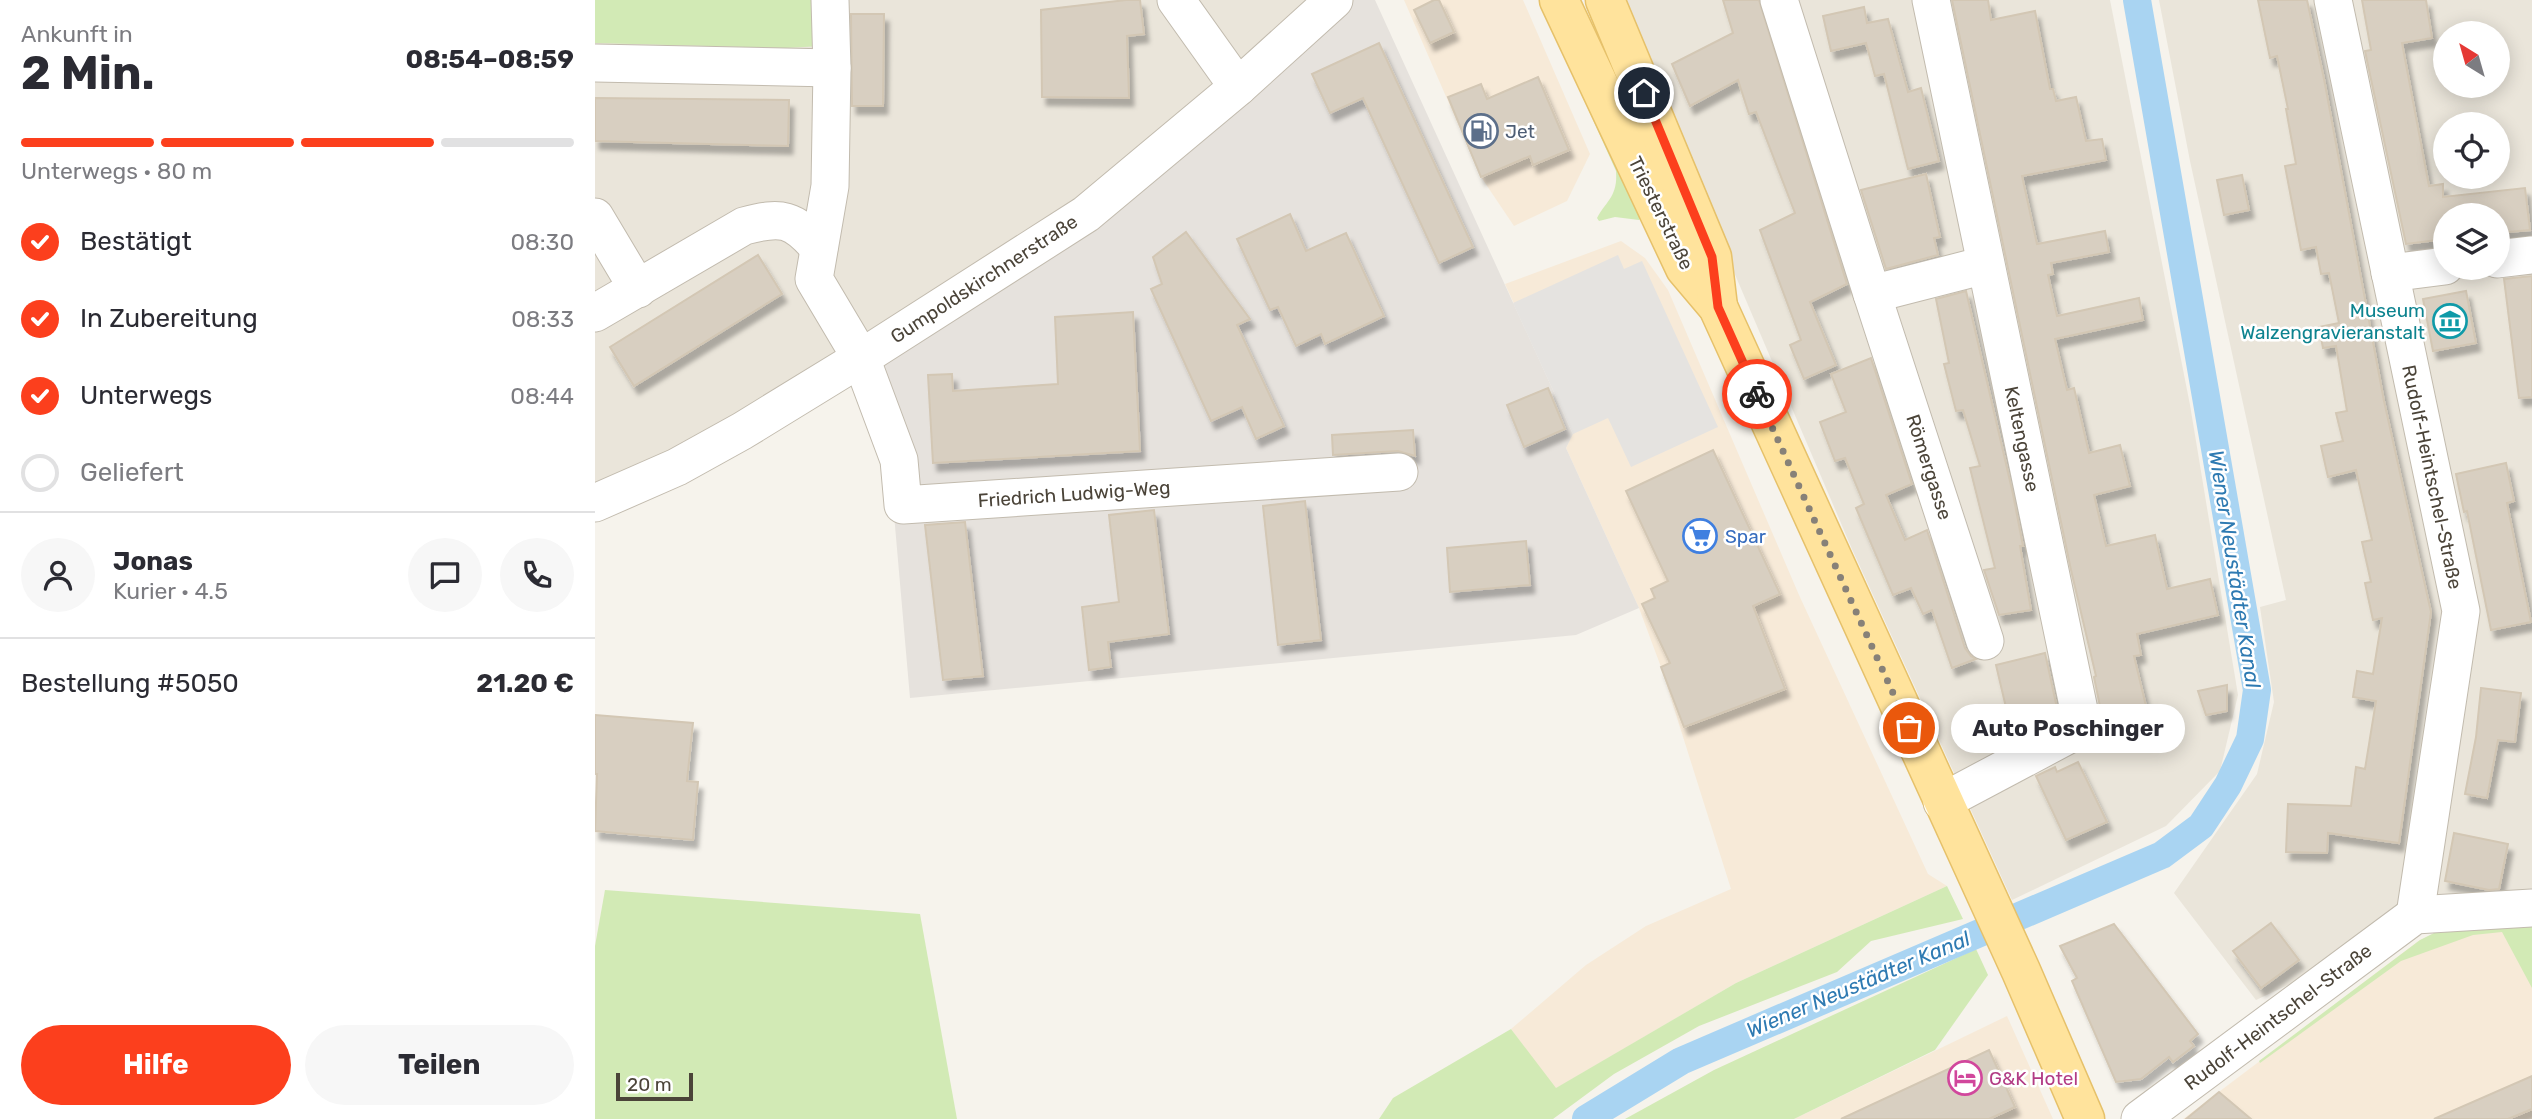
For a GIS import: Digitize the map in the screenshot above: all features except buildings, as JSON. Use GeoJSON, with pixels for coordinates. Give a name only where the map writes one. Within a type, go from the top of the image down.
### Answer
{"type":"FeatureCollection","features":[{"type":"Feature","properties":{"kind":"main road","name":"Triesterstraße"},"geometry":{"type":"LineString","coordinates":[[1559,0],[1685,268],[1718,307],[2021,971],[2085,1119]]}},
{"type":"Feature","properties":{"kind":"main road","name":"Triesterstraße"},"geometry":{"type":"LineString","coordinates":[[1605,0],[1712,257],[1718,307]]}},
{"type":"Feature","properties":{"kind":"street"},"geometry":{"type":"LineString","coordinates":[[830,0],[830,186],[814,279],[861,358]]}},
{"type":"Feature","properties":{"kind":"street"},"geometry":{"type":"LineString","coordinates":[[1176,0],[1238,87]]}},
{"type":"Feature","properties":{"kind":"street","name":"Gumpoldskirchnerstraße"},"geometry":{"type":"LineString","coordinates":[[595,503],[677,467],[742,431],[1086,214],[1238,87],[1334,0]]}},
{"type":"Feature","properties":{"kind":"street","name":"Römergasse"},"geometry":{"type":"LineString","coordinates":[[1779,0],[1985,641]]}},
{"type":"Feature","properties":{"kind":"street","name":"Keltengasse"},"geometry":{"type":"LineString","coordinates":[[1931,0],[2079,710],[2070,734],[1943,802]]}},
{"type":"Feature","properties":{"kind":"street","name":"Rudolf-Heintschel-Straße"},"geometry":{"type":"LineString","coordinates":[[2140,1119],[2415,915],[2461,611],[2333,0]]}},
{"type":"Feature","properties":{"kind":"street"},"geometry":{"type":"LineString","coordinates":[[595,63],[832,68]]}},
{"type":"Feature","properties":{"kind":"street"},"geometry":{"type":"LineString","coordinates":[[595,217],[638,289]]}},
{"type":"Feature","properties":{"kind":"street"},"geometry":{"type":"LineString","coordinates":[[595,313],[744,226],[768,219],[791,221],[819,248]]}},
{"type":"Feature","properties":{"kind":"street"},"geometry":{"type":"LineString","coordinates":[[2510,257],[2532,254]]}},
{"type":"Feature","properties":{"kind":"street"},"geometry":{"type":"LineString","coordinates":[[1872,294],[1985,265]]}},
{"type":"Feature","properties":{"kind":"street"},"geometry":{"type":"LineString","coordinates":[[2390,273],[2433,268]]}},
{"type":"Feature","properties":{"kind":"street","name":"Friedrich Ludwig-Weg"},"geometry":{"type":"LineString","coordinates":[[861,358],[899,460],[903,505],[1399,472]]}},
{"type":"Feature","properties":{"kind":"street"},"geometry":{"type":"LineString","coordinates":[[2415,915],[2532,908]]}},
{"type":"Feature","properties":{"kind":"shaded area"},"geometry":{"type":"Polygon","coordinates":[[[595,0],[1353,0],[1221,119],[705,444],[595,490],[595,0]]]}},
{"type":"Feature","properties":{"kind":"shaded area"},"geometry":{"type":"Polygon","coordinates":[[[1353,0],[1375,0],[1573,434],[1566,448],[1639,608],[1576,635],[910,698],[891,480],[856,391],[883,350],[1221,119],[1353,0]]]}},
{"type":"Feature","properties":{"kind":"shaded area"},"geometry":{"type":"Polygon","coordinates":[[[1404,0],[1523,0],[1590,154],[1567,201],[1514,226],[1481,177],[1404,0]]]}},
{"type":"Feature","properties":{"kind":"shaded area"},"geometry":{"type":"Polygon","coordinates":[[[1618,0],[2110,0],[2190,405],[2238,695],[2220,771],[2166,826],[2012,900],[1852,549],[1618,0]]]}},
{"type":"Feature","properties":{"kind":"shaded area"},"geometry":{"type":"Polygon","coordinates":[[[2159,0],[2532,0],[2532,932],[2422,922],[2256,1000],[2174,893],[2257,774],[2274,702],[2260,607],[2286,600],[2190,161],[2159,0]]]}},
{"type":"Feature","properties":{"kind":"shaded area"},"geometry":{"type":"Polygon","coordinates":[[[1621,241],[1645,258],[1668,290],[1799,595],[1928,874],[1947,886],[1736,983],[1555,1089],[1511,1029],[1586,965],[1646,926],[1731,889],[1661,667],[1639,608],[1566,448],[1573,433],[1505,284],[1621,241]]]}},
{"type":"Feature","properties":{"kind":"shaded area"},"geometry":{"type":"Polygon","coordinates":[[[1618,255],[1624,269],[1642,261],[1718,427],[1631,467],[1608,418],[1573,434],[1513,303],[1618,255]]]}},
{"type":"Feature","properties":{"kind":"shaded area"},"geometry":{"type":"Polygon","coordinates":[[[2532,925],[2532,1119],[2183,1119],[2420,940],[2532,925]]]}},
{"type":"Feature","properties":{"kind":"shaded area"},"geometry":{"type":"Polygon","coordinates":[[[2007,1016],[2053,1119],[1794,1119],[2007,1016]]]}},
{"type":"Feature","properties":{"kind":"green space"},"geometry":{"type":"Polygon","coordinates":[[[595,0],[841,0],[840,45],[785,48],[595,43],[595,0]]]}},
{"type":"Feature","properties":{"kind":"green space"},"geometry":{"type":"Polygon","coordinates":[[[1553,31],[1641,217],[1639,220],[1615,217],[1599,221],[1597,218],[1614,192],[1616,171],[1553,31]]]}},
{"type":"Feature","properties":{"kind":"green space"},"geometry":{"type":"Polygon","coordinates":[[[1947,886],[1963,919],[1871,941],[1837,972],[1699,1026],[1614,1074],[1553,1119],[1379,1119],[1393,1098],[1511,1029],[1556,1088],[1736,983],[1947,886]]]}},
{"type":"Feature","properties":{"kind":"green space"},"geometry":{"type":"Polygon","coordinates":[[[605,890],[920,914],[957,1119],[595,1119],[595,946],[605,890]]]}},
{"type":"Feature","properties":{"kind":"green space"},"geometry":{"type":"Polygon","coordinates":[[[2532,925],[2532,988],[2502,932],[2473,935],[2401,961],[2260,1063],[2259,1061],[2420,940],[2434,933],[2532,925]]]}},
{"type":"Feature","properties":{"kind":"green space"},"geometry":{"type":"Polygon","coordinates":[[[1976,949],[1988,975],[1935,1050],[1794,1119],[1625,1119],[1714,1070],[1976,949]]]}},
{"type":"Feature","properties":{"kind":"waterway","name":"Wiener Neustädter Kanal"},"geometry":{"type":"LineString","coordinates":[[1586,1119],[1681,1061],[2162,855],[2201,826],[2228,785],[2250,739],[2257,690],[2137,0]]}},
{"type":"Feature","properties":{"kind":"way so far"},"geometry":{"type":"LineString","coordinates":[[1757,394],[1909,728]]}},
{"type":"Feature","properties":{"kind":"place","name":"Jet"},"geometry":{"type":"Point","coordinates":[1481,131]}},
{"type":"Feature","properties":{"kind":"place","name":"Museum Walzengravieranstalt"},"geometry":{"type":"Point","coordinates":[2450,321]}},
{"type":"Feature","properties":{"kind":"place","name":"Spar"},"geometry":{"type":"Point","coordinates":[1700,536]}},
{"type":"Feature","properties":{"kind":"place","name":"Auto Poschinger"},"geometry":{"type":"Point","coordinates":[1909,728]}},
{"type":"Feature","properties":{"kind":"place","name":"G&K Hotel"},"geometry":{"type":"Point","coordinates":[1965,1078]}},
{"type":"Feature","properties":{"kind":"route"},"geometry":{"type":"LineString","coordinates":[[1644,93],[1712,257],[1718,307],[1757,394]]}}]}
